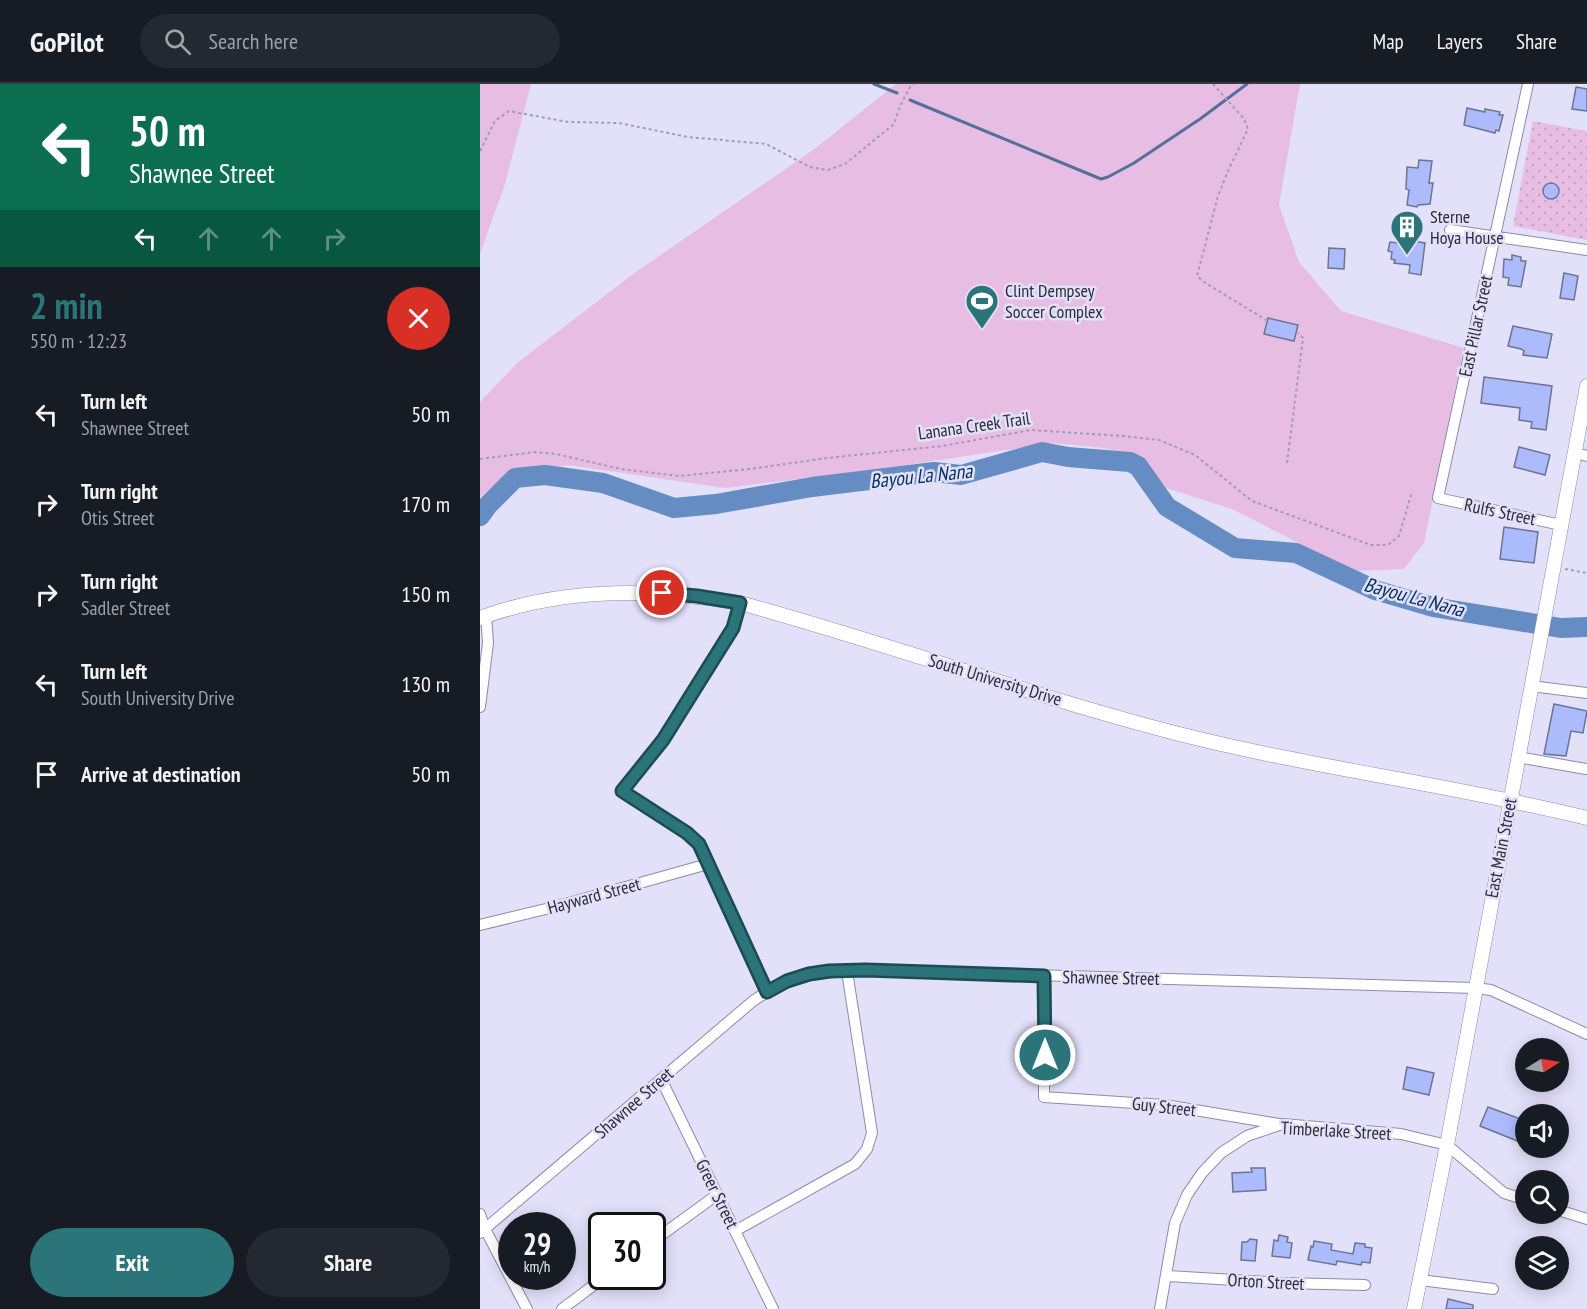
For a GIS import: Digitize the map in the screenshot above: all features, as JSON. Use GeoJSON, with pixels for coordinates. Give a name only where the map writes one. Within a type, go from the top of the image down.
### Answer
{"type":"FeatureCollection","features":[{"type":"Feature","properties":{"kind":"main road","name":"East Main Street"},"geometry":{"type":"LineString","coordinates":[[1414,1309],[1447,1145],[1561,525],[1580,454],[1587,386]]}},
{"type":"Feature","properties":{"kind":"main road","name":"South University Drive"},"geometry":{"type":"LineString","coordinates":[[483,617],[526,604],[599,593],[665,593],[740,603],[1065,702],[1179,734],[1347,771],[1510,799],[1587,818]]}},
{"type":"Feature","properties":{"kind":"street","name":"East Pillar Street"},"geometry":{"type":"LineString","coordinates":[[1438,498],[1528,84]]}},
{"type":"Feature","properties":{"kind":"street"},"geometry":{"type":"LineString","coordinates":[[1450,230],[1587,250]]}},
{"type":"Feature","properties":{"kind":"street","name":"Rulfs Street"},"geometry":{"type":"LineString","coordinates":[[1438,498],[1561,525]]}},
{"type":"Feature","properties":{"kind":"street"},"geometry":{"type":"LineString","coordinates":[[740,603],[733,628],[669,731],[622,791],[687,833],[699,844],[767,992]]}},
{"type":"Feature","properties":{"kind":"street"},"geometry":{"type":"LineString","coordinates":[[480,707],[488,643],[483,617]]}},
{"type":"Feature","properties":{"kind":"street"},"geometry":{"type":"LineString","coordinates":[[1532,681],[1587,693]]}},
{"type":"Feature","properties":{"kind":"street"},"geometry":{"type":"LineString","coordinates":[[1518,757],[1587,768]]}},
{"type":"Feature","properties":{"kind":"street","name":"Hayward Street"},"geometry":{"type":"LineString","coordinates":[[480,925],[708,864]]}},
{"type":"Feature","properties":{"kind":"street"},"geometry":{"type":"LineString","coordinates":[[735,1231],[855,1164],[867,1149],[872,1133],[847,971]]}},
{"type":"Feature","properties":{"kind":"street","name":"Shawnee Street"},"geometry":{"type":"LineString","coordinates":[[483,1231],[753,1001],[787,981],[809,974],[847,971],[1475,988],[1491,990],[1587,1034]]}},
{"type":"Feature","properties":{"kind":"street","name":"Guy Street"},"geometry":{"type":"LineString","coordinates":[[1044,976],[1044,1097],[1165,1105],[1282,1124]]}},
{"type":"Feature","properties":{"kind":"street","name":"Greer Street"},"geometry":{"type":"LineString","coordinates":[[661,1079],[773,1309]]}},
{"type":"Feature","properties":{"kind":"street","name":"Timberlake Street"},"geometry":{"type":"LineString","coordinates":[[1161,1309],[1176,1223],[1187,1195],[1202,1173],[1221,1153],[1247,1136],[1282,1124],[1401,1134],[1447,1145]]}},
{"type":"Feature","properties":{"kind":"street"},"geometry":{"type":"LineString","coordinates":[[1447,1145],[1504,1193],[1515,1196]]}},
{"type":"Feature","properties":{"kind":"street"},"geometry":{"type":"LineString","coordinates":[[666,1232],[718,1194]]}},
{"type":"Feature","properties":{"kind":"street"},"geometry":{"type":"LineString","coordinates":[[1569,1213],[1587,1219]]}},
{"type":"Feature","properties":{"kind":"street"},"geometry":{"type":"LineString","coordinates":[[480,1214],[483,1231],[527,1309]]}},
{"type":"Feature","properties":{"kind":"street","name":"Orton Street"},"geometry":{"type":"LineString","coordinates":[[1168,1276],[1365,1285]]}},
{"type":"Feature","properties":{"kind":"street"},"geometry":{"type":"LineString","coordinates":[[1420,1280],[1493,1290]]}},
{"type":"Feature","properties":{"kind":"street"},"geometry":{"type":"LineString","coordinates":[[562,1309],[588,1290]]}},
{"type":"Feature","properties":{"kind":"path"},"geometry":{"type":"LineString","coordinates":[[480,151],[495,121],[509,111],[568,122],[619,123],[688,137],[766,144],[810,167],[828,170],[845,164],[894,124],[900,106],[914,84]]}},
{"type":"Feature","properties":{"kind":"path"},"geometry":{"type":"LineString","coordinates":[[1213,84],[1244,119],[1248,129],[1218,196],[1197,276],[1266,320]]}},
{"type":"Feature","properties":{"kind":"path"},"geometry":{"type":"LineString","coordinates":[[1287,463],[1303,338],[1298,333]]}},
{"type":"Feature","properties":{"kind":"path","name":"Lanana Creek Trail"},"geometry":{"type":"LineString","coordinates":[[480,459],[535,452],[556,454],[621,469],[679,476],[942,446],[1031,430],[1122,436],[1160,440],[1195,455],[1252,501],[1371,545],[1388,544],[1399,536],[1412,492]]}},
{"type":"Feature","properties":{"kind":"path"},"geometry":{"type":"LineString","coordinates":[[1553,571],[1587,573]]}},
{"type":"Feature","properties":{"kind":"shaded area"},"geometry":{"type":"Polygon","coordinates":[[[480,84],[531,84],[505,184],[480,254],[480,84]]]}},
{"type":"Feature","properties":{"kind":"shaded area","name":"Clint Dempsey Soccer Complex"},"geometry":{"type":"Polygon","coordinates":[[[896,84],[1300,84],[1279,205],[1299,262],[1341,311],[1464,348],[1424,543],[1404,569],[1353,571],[1232,509],[1166,488],[1138,456],[1104,448],[1052,443],[873,470],[725,488],[568,465],[505,476],[480,497],[480,402],[517,363],[633,274],[813,150],[896,84]]]}},
{"type":"Feature","properties":{"kind":"shaded area"},"geometry":{"type":"Polygon","coordinates":[[[1533,121],[1587,131],[1587,240],[1513,226],[1533,121]]]}},
{"type":"Feature","properties":{"kind":"building"},"geometry":{"type":"Polygon","coordinates":[[[1576,87],[1587,89],[1587,111],[1572,109],[1576,87]]]}},
{"type":"Feature","properties":{"kind":"building"},"geometry":{"type":"Polygon","coordinates":[[[1467,108],[1485,112],[1485,109],[1500,112],[1499,115],[1503,115],[1499,131],[1496,130],[1495,133],[1464,125],[1467,108]]]}},
{"type":"Feature","properties":{"kind":"building"},"geometry":{"type":"Polygon","coordinates":[[[1419,160],[1432,161],[1429,183],[1433,183],[1430,204],[1417,207],[1407,205],[1409,190],[1406,189],[1407,167],[1418,168],[1419,160]]]}},
{"type":"Feature","properties":{"kind":"building"},"geometry":{"type":"Polygon","coordinates":[[[1551,183],[1557,185],[1559,191],[1557,197],[1551,199],[1545,197],[1543,191],[1545,185],[1551,183]]]}},
{"type":"Feature","properties":{"kind":"building","name":"Sterne Hoya House"},"geometry":{"type":"Polygon","coordinates":[[[1399,239],[1425,243],[1421,275],[1409,273],[1410,265],[1394,263],[1395,260],[1391,259],[1392,252],[1388,251],[1390,242],[1398,243],[1399,239]]]}},
{"type":"Feature","properties":{"kind":"building"},"geometry":{"type":"Polygon","coordinates":[[[1329,248],[1345,249],[1344,269],[1328,268],[1329,248]]]}},
{"type":"Feature","properties":{"kind":"building"},"geometry":{"type":"Polygon","coordinates":[[[1512,255],[1521,257],[1521,261],[1526,261],[1521,287],[1508,285],[1509,278],[1503,277],[1504,259],[1512,260],[1512,255]]]}},
{"type":"Feature","properties":{"kind":"building"},"geometry":{"type":"Polygon","coordinates":[[[1564,273],[1578,276],[1574,300],[1560,298],[1564,273]]]}},
{"type":"Feature","properties":{"kind":"building"},"geometry":{"type":"Polygon","coordinates":[[[1268,318],[1298,325],[1294,341],[1264,334],[1268,318]]]}},
{"type":"Feature","properties":{"kind":"building"},"geometry":{"type":"Polygon","coordinates":[[[1513,326],[1552,334],[1547,358],[1523,355],[1524,351],[1521,349],[1508,346],[1513,326]]]}},
{"type":"Feature","properties":{"kind":"building"},"geometry":{"type":"Polygon","coordinates":[[[1484,377],[1552,386],[1546,430],[1531,428],[1532,422],[1519,420],[1520,408],[1481,403],[1484,377]]]}},
{"type":"Feature","properties":{"kind":"building"},"geometry":{"type":"Polygon","coordinates":[[[1519,447],[1550,455],[1545,475],[1514,467],[1519,447]]]}},
{"type":"Feature","properties":{"kind":"building"},"geometry":{"type":"Polygon","coordinates":[[[1504,527],[1538,532],[1534,563],[1500,559],[1504,527]]]}},
{"type":"Feature","properties":{"kind":"building"},"geometry":{"type":"Polygon","coordinates":[[[1554,704],[1587,711],[1583,733],[1571,731],[1566,756],[1544,754],[1554,704]]]}},
{"type":"Feature","properties":{"kind":"building"},"geometry":{"type":"Polygon","coordinates":[[[1407,1067],[1434,1073],[1429,1095],[1403,1089],[1407,1067]]]}},
{"type":"Feature","properties":{"kind":"building"},"geometry":{"type":"Polygon","coordinates":[[[1488,1107],[1515,1117],[1515,1140],[1480,1126],[1488,1107]]]}},
{"type":"Feature","properties":{"kind":"building"},"geometry":{"type":"Polygon","coordinates":[[[1251,1168],[1265,1168],[1266,1190],[1233,1192],[1232,1173],[1252,1172],[1251,1168]]]}},
{"type":"Feature","properties":{"kind":"building"},"geometry":{"type":"Polygon","coordinates":[[[1279,1235],[1288,1237],[1287,1242],[1292,1243],[1290,1258],[1272,1256],[1274,1240],[1278,1241],[1279,1235]]]}},
{"type":"Feature","properties":{"kind":"building"},"geometry":{"type":"Polygon","coordinates":[[[1250,1239],[1257,1240],[1255,1261],[1241,1260],[1242,1242],[1250,1239]]]}},
{"type":"Feature","properties":{"kind":"building"},"geometry":{"type":"Polygon","coordinates":[[[1314,1241],[1332,1244],[1331,1250],[1353,1254],[1355,1243],[1365,1244],[1365,1247],[1372,1248],[1370,1263],[1362,1262],[1361,1265],[1337,1261],[1336,1265],[1308,1260],[1314,1241]]]}},
{"type":"Feature","properties":{"kind":"building"},"geometry":{"type":"Polygon","coordinates":[[[1448,1299],[1473,1305],[1473,1309],[1446,1309],[1448,1299]]]}},
{"type":"Feature","properties":{"kind":"waterway"},"geometry":{"type":"LineString","coordinates":[[874,84],[897,93]]}},
{"type":"Feature","properties":{"kind":"waterway"},"geometry":{"type":"LineString","coordinates":[[910,100],[1101,179],[1134,163],[1247,84]]}},
{"type":"Feature","properties":{"kind":"waterway","name":"Bayou La Nana"},"geometry":{"type":"LineString","coordinates":[[480,516],[515,478],[545,475],[603,483],[674,508],[716,504],[812,487],[934,472],[961,475],[1042,452],[1068,457],[1130,462],[1138,466],[1167,507],[1235,548],[1296,553],[1375,590],[1433,607],[1561,628],[1587,627]]}},
{"type":"Feature","properties":{"kind":"place","name":"Sterne Hoya House"},"geometry":{"type":"Point","coordinates":[1407,256]}},
{"type":"Feature","properties":{"kind":"place","name":"Clint Dempsey Soccer Complex"},"geometry":{"type":"Point","coordinates":[982,330]}},
{"type":"Feature","properties":{"kind":"route"},"geometry":{"type":"LineString","coordinates":[[662,593],[740,603],[733,628],[663,740],[622,791],[687,833],[699,844],[767,992],[787,981],[829,971],[866,970],[1044,976],[1045,1055]]}}]}
